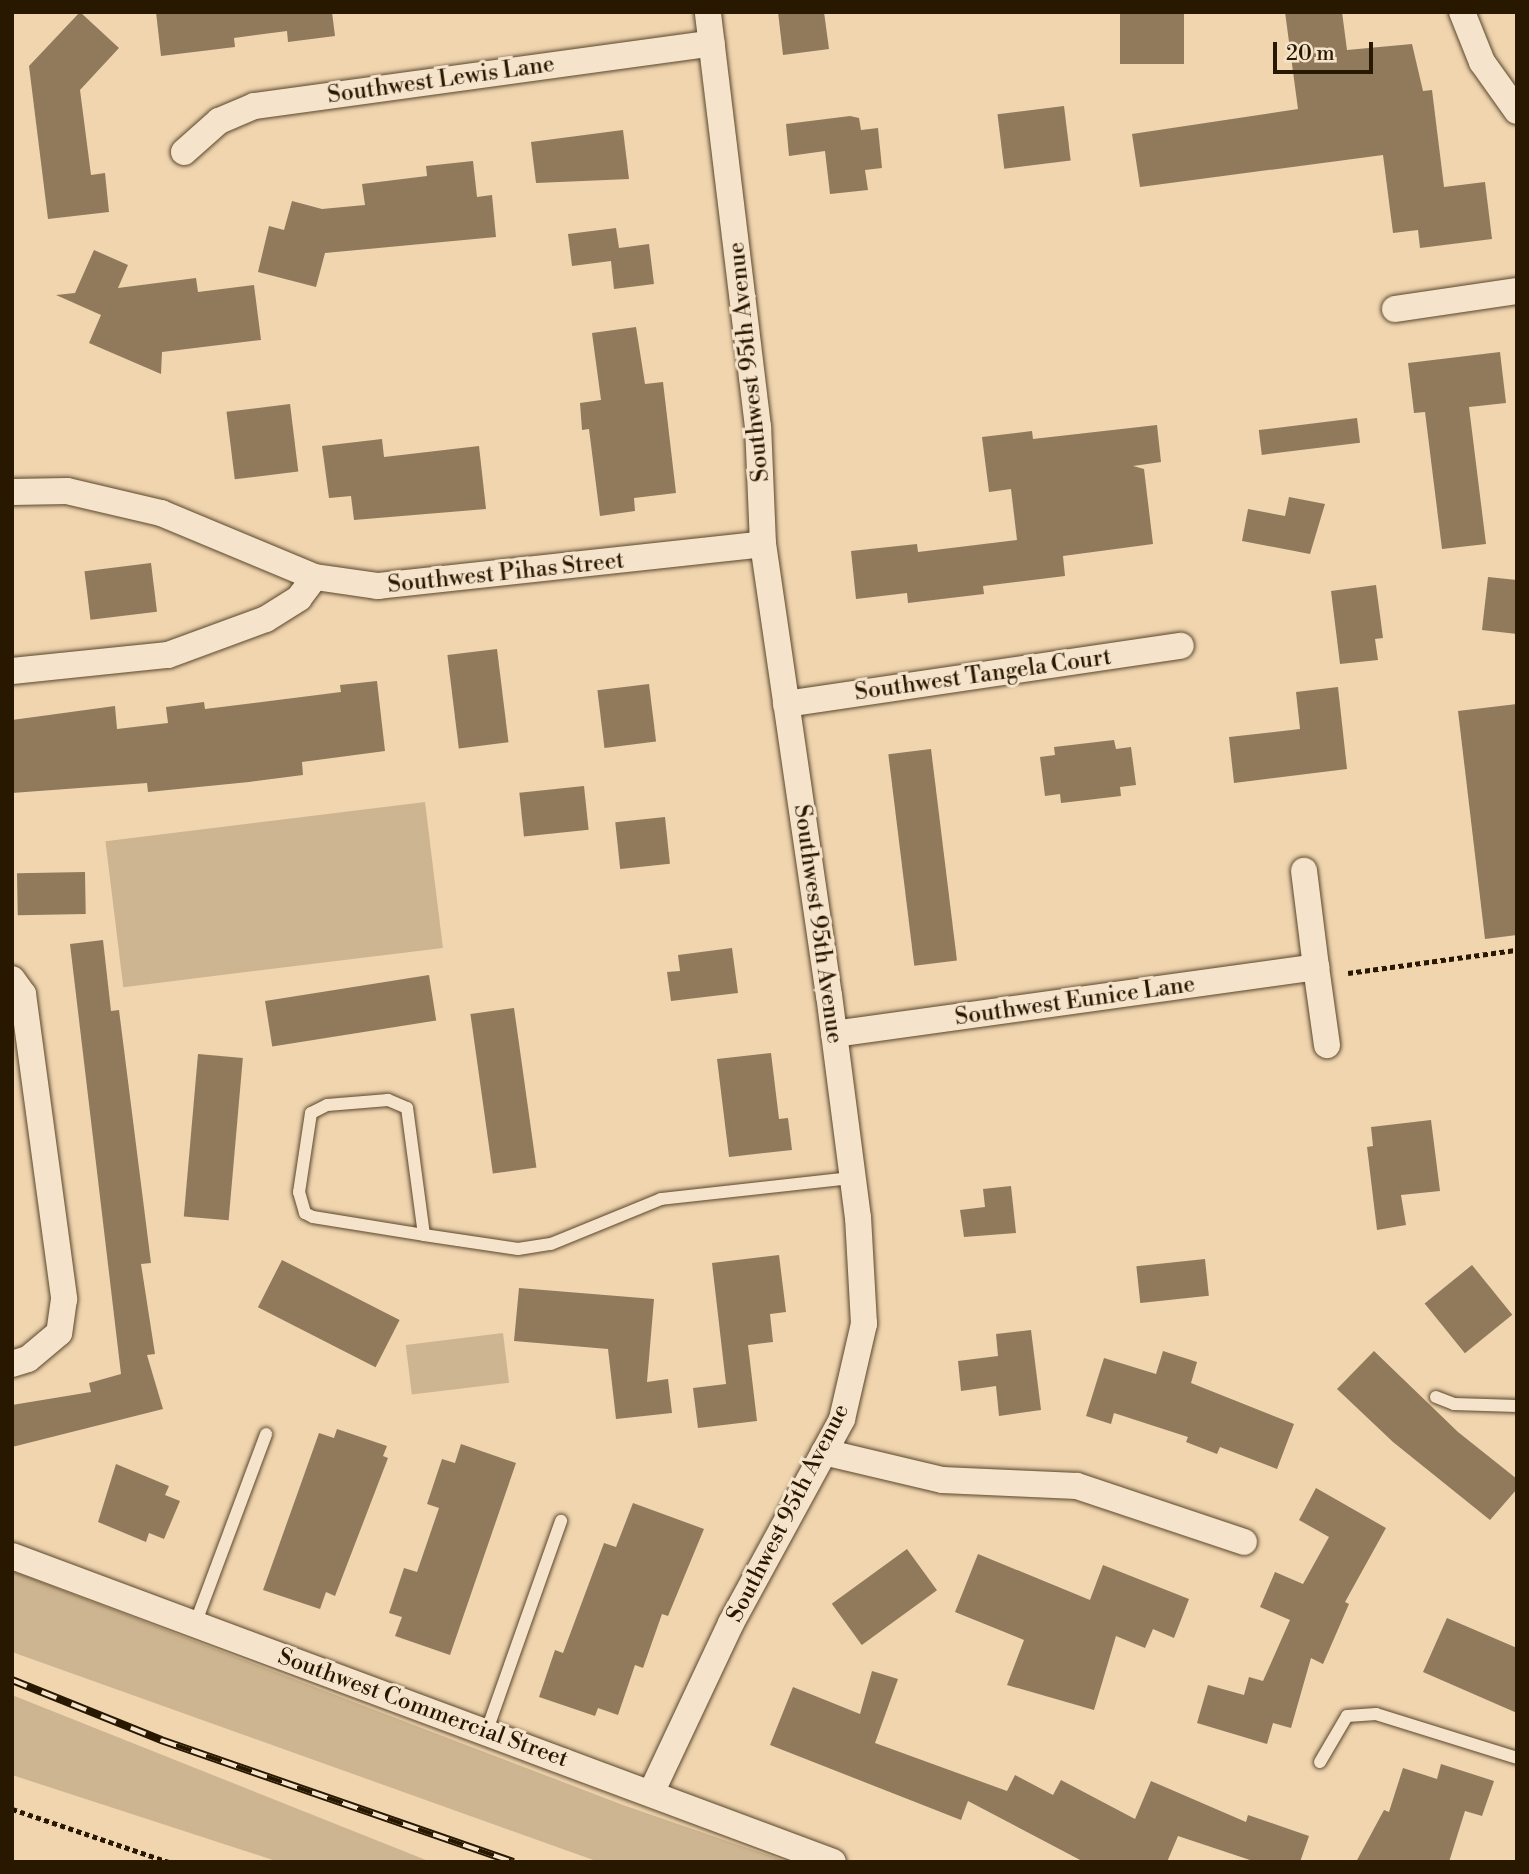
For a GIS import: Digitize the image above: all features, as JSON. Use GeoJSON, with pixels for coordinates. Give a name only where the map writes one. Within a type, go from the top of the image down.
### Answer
{"type":"FeatureCollection","features":[{"type":"Feature","properties":{"kind":"street","name":"Southwest 95th Avenue"},"geometry":{"type":"LineString","coordinates":[[652,1791],[731,1623],[842,1419],[861,1352],[864,1324],[852,1178],[834,1034],[763,544],[758,427],[708,12]]}},
{"type":"Feature","properties":{"kind":"street"},"geometry":{"type":"LineString","coordinates":[[1462,12],[1482,62],[1517,111]]}},
{"type":"Feature","properties":{"kind":"street","name":"Southwest Lewis Lane"},"geometry":{"type":"LineString","coordinates":[[184,152],[219,121],[254,106],[712,43]]}},
{"type":"Feature","properties":{"kind":"street"},"geometry":{"type":"LineString","coordinates":[[1395,309],[1517,291]]}},
{"type":"Feature","properties":{"kind":"street","name":"Southwest Pihas Street"},"geometry":{"type":"LineString","coordinates":[[12,492],[66,491],[162,513],[315,578],[378,586],[763,544]]}},
{"type":"Feature","properties":{"kind":"street"},"geometry":{"type":"LineString","coordinates":[[12,671],[168,655],[266,619],[299,598],[315,578]]}},
{"type":"Feature","properties":{"kind":"street","name":"Southwest Tangela Court"},"geometry":{"type":"LineString","coordinates":[[786,705],[1181,646]]}},
{"type":"Feature","properties":{"kind":"street"},"geometry":{"type":"LineString","coordinates":[[1304,871],[1327,1045]]}},
{"type":"Feature","properties":{"kind":"street","name":"Southwest Eunice Lane"},"geometry":{"type":"LineString","coordinates":[[834,1034],[1316,967]]}},
{"type":"Feature","properties":{"kind":"street"},"geometry":{"type":"LineString","coordinates":[[12,979],[23,994],[64,1299],[59,1333],[28,1359],[12,1364]]}},
{"type":"Feature","properties":{"kind":"street"},"geometry":{"type":"LineString","coordinates":[[824,1452],[942,1480],[1077,1486],[1244,1542]]}},
{"type":"Feature","properties":{"kind":"street","name":"Southwest Commercial Street"},"geometry":{"type":"LineString","coordinates":[[12,1556],[194,1628],[487,1730],[833,1862]]}},
{"type":"Feature","properties":{"kind":"lane"},"geometry":{"type":"LineString","coordinates":[[424,1235],[407,1108],[388,1100],[318,1107],[306,1123],[299,1192],[305,1213],[424,1235],[533,1249],[661,1199],[852,1178]]}},
{"type":"Feature","properties":{"kind":"lane"},"geometry":{"type":"LineString","coordinates":[[1436,1397],[1454,1404],[1517,1406]]}},
{"type":"Feature","properties":{"kind":"lane"},"geometry":{"type":"LineString","coordinates":[[194,1628],[266,1434]]}},
{"type":"Feature","properties":{"kind":"lane"},"geometry":{"type":"LineString","coordinates":[[487,1730],[561,1521]]}},
{"type":"Feature","properties":{"kind":"lane"},"geometry":{"type":"LineString","coordinates":[[1320,1762],[1347,1716],[1376,1714],[1517,1758]]}},
{"type":"Feature","properties":{"kind":"path"},"geometry":{"type":"LineString","coordinates":[[1316,967],[1347,973],[1517,950]]}},
{"type":"Feature","properties":{"kind":"path"},"geometry":{"type":"LineString","coordinates":[[12,1809],[169,1862]]}},
{"type":"Feature","properties":{"kind":"shaded area"},"geometry":{"type":"Polygon","coordinates":[[[425,802],[443,948],[123,987],[105,841],[425,802]]]}},
{"type":"Feature","properties":{"kind":"shaded area"},"geometry":{"type":"Polygon","coordinates":[[[503,1333],[509,1383],[412,1395],[406,1345],[503,1333]]]}},
{"type":"Feature","properties":{"kind":"shaded area"},"geometry":{"type":"Polygon","coordinates":[[[12,1571],[623,1805],[788,1862],[599,1862],[12,1652],[12,1571]]]}},
{"type":"Feature","properties":{"kind":"shaded area"},"geometry":{"type":"Polygon","coordinates":[[[12,1695],[431,1862],[279,1862],[12,1775],[12,1695]]]}},
{"type":"Feature","properties":{"kind":"building"},"geometry":{"type":"Polygon","coordinates":[[[80,12],[119,48],[80,90],[91,175],[105,173],[109,212],[48,219],[29,66],[80,12]]]}},
{"type":"Feature","properties":{"kind":"building"},"geometry":{"type":"Polygon","coordinates":[[[156,12],[332,12],[335,36],[288,42],[287,31],[234,38],[235,47],[161,56],[156,12]]]}},
{"type":"Feature","properties":{"kind":"building"},"geometry":{"type":"Polygon","coordinates":[[[778,12],[824,12],[829,49],[783,55],[778,12]]]}},
{"type":"Feature","properties":{"kind":"building"},"geometry":{"type":"Polygon","coordinates":[[[1120,12],[1184,12],[1184,64],[1120,64],[1120,12]]]}},
{"type":"Feature","properties":{"kind":"building"},"geometry":{"type":"Polygon","coordinates":[[[1285,12],[1342,12],[1347,50],[1412,44],[1423,91],[1432,90],[1444,187],[1485,182],[1492,239],[1420,248],[1418,230],[1393,233],[1383,155],[1140,187],[1132,134],[1298,109],[1285,12]]]}},
{"type":"Feature","properties":{"kind":"building"},"geometry":{"type":"Polygon","coordinates":[[[1064,106],[1071,161],[1004,169],[997,114],[1064,106]]]}},
{"type":"Feature","properties":{"kind":"building"},"geometry":{"type":"Polygon","coordinates":[[[850,116],[859,118],[861,130],[878,128],[882,168],[865,170],[868,190],[830,194],[825,151],[789,156],[786,124],[850,116]]]}},
{"type":"Feature","properties":{"kind":"building"},"geometry":{"type":"Polygon","coordinates":[[[623,130],[629,179],[536,183],[531,142],[623,130]]]}},
{"type":"Feature","properties":{"kind":"building"},"geometry":{"type":"Polygon","coordinates":[[[473,161],[477,197],[492,195],[496,237],[325,253],[316,287],[258,272],[269,226],[284,230],[292,201],[322,209],[365,205],[362,184],[427,176],[426,166],[473,161]]]}},
{"type":"Feature","properties":{"kind":"building"},"geometry":{"type":"Polygon","coordinates":[[[616,228],[619,248],[649,244],[654,284],[614,289],[611,261],[572,266],[568,234],[616,228]]]}},
{"type":"Feature","properties":{"kind":"building"},"geometry":{"type":"Polygon","coordinates":[[[94,250],[128,265],[118,288],[196,278],[198,292],[254,285],[261,340],[162,352],[161,374],[89,343],[101,315],[56,295],[75,293],[94,250]]]}},
{"type":"Feature","properties":{"kind":"building"},"geometry":{"type":"Polygon","coordinates":[[[636,327],[645,384],[663,382],[676,493],[634,498],[635,511],[600,516],[589,429],[582,430],[580,403],[601,400],[592,333],[636,327]]]}},
{"type":"Feature","properties":{"kind":"building"},"geometry":{"type":"Polygon","coordinates":[[[1500,352],[1506,403],[1469,407],[1486,544],[1442,549],[1425,412],[1414,413],[1408,363],[1500,352]]]}},
{"type":"Feature","properties":{"kind":"building"},"geometry":{"type":"Polygon","coordinates":[[[290,404],[298,471],[235,479],[226,412],[290,404]]]}},
{"type":"Feature","properties":{"kind":"building"},"geometry":{"type":"Polygon","coordinates":[[[1357,418],[1360,443],[1262,455],[1259,430],[1357,418]]]}},
{"type":"Feature","properties":{"kind":"building"},"geometry":{"type":"Polygon","coordinates":[[[1157,425],[1161,462],[1133,466],[1144,469],[1153,544],[1063,556],[1065,576],[983,586],[984,594],[908,603],[907,593],[856,599],[851,551],[917,544],[918,552],[1017,540],[1011,489],[989,492],[982,437],[1032,431],[1033,439],[1157,425]]]}},
{"type":"Feature","properties":{"kind":"building"},"geometry":{"type":"Polygon","coordinates":[[[382,439],[384,457],[479,446],[486,509],[354,520],[351,496],[329,498],[322,446],[382,439]]]}},
{"type":"Feature","properties":{"kind":"building"},"geometry":{"type":"Polygon","coordinates":[[[1289,497],[1325,504],[1310,554],[1242,541],[1248,509],[1285,516],[1289,497]]]}},
{"type":"Feature","properties":{"kind":"building"},"geometry":{"type":"Polygon","coordinates":[[[151,563],[157,612],[90,620],[84,571],[151,563]]]}},
{"type":"Feature","properties":{"kind":"building"},"geometry":{"type":"Polygon","coordinates":[[[1488,577],[1517,580],[1517,634],[1482,630],[1488,577]]]}},
{"type":"Feature","properties":{"kind":"building"},"geometry":{"type":"Polygon","coordinates":[[[1376,585],[1383,638],[1375,639],[1378,660],[1340,664],[1331,591],[1376,585]]]}},
{"type":"Feature","properties":{"kind":"building"},"geometry":{"type":"Polygon","coordinates":[[[497,649],[508,742],[459,748],[447,655],[497,649]]]}},
{"type":"Feature","properties":{"kind":"building"},"geometry":{"type":"Polygon","coordinates":[[[377,681],[385,751],[302,762],[303,775],[249,782],[148,792],[147,783],[12,793],[12,720],[115,706],[117,729],[168,723],[166,707],[204,702],[205,709],[341,692],[340,685],[377,681]]]}},
{"type":"Feature","properties":{"kind":"building"},"geometry":{"type":"Polygon","coordinates":[[[649,684],[656,742],[604,748],[597,690],[649,684]]]}},
{"type":"Feature","properties":{"kind":"building"},"geometry":{"type":"Polygon","coordinates":[[[1338,687],[1347,769],[1234,783],[1229,737],[1300,729],[1296,692],[1338,687]]]}},
{"type":"Feature","properties":{"kind":"building"},"geometry":{"type":"Polygon","coordinates":[[[1517,704],[1517,935],[1485,939],[1458,711],[1517,704]]]}},
{"type":"Feature","properties":{"kind":"building"},"geometry":{"type":"Polygon","coordinates":[[[1114,740],[1116,749],[1131,747],[1136,785],[1120,787],[1121,796],[1061,803],[1060,794],[1045,796],[1040,757],[1055,755],[1054,747],[1114,740]]]}},
{"type":"Feature","properties":{"kind":"building"},"geometry":{"type":"Polygon","coordinates":[[[931,749],[957,960],[914,966],[888,754],[931,749]]]}},
{"type":"Feature","properties":{"kind":"building"},"geometry":{"type":"Polygon","coordinates":[[[584,786],[589,830],[524,837],[519,793],[584,786]]]}},
{"type":"Feature","properties":{"kind":"building"},"geometry":{"type":"Polygon","coordinates":[[[665,817],[670,864],[620,869],[615,822],[665,817]]]}},
{"type":"Feature","properties":{"kind":"building"},"geometry":{"type":"Polygon","coordinates":[[[85,872],[86,914],[18,915],[17,873],[85,872]]]}},
{"type":"Feature","properties":{"kind":"building"},"geometry":{"type":"Polygon","coordinates":[[[103,940],[111,1011],[119,1010],[151,1263],[141,1264],[155,1354],[147,1355],[163,1409],[12,1447],[12,1405],[91,1392],[89,1383],[121,1374],[70,944],[103,940]]]}},
{"type":"Feature","properties":{"kind":"building"},"geometry":{"type":"Polygon","coordinates":[[[732,948],[738,993],[671,1001],[667,972],[680,971],[678,955],[732,948]]]}},
{"type":"Feature","properties":{"kind":"building"},"geometry":{"type":"Polygon","coordinates":[[[429,975],[436,1020],[272,1046],[265,1001],[429,975]]]}},
{"type":"Feature","properties":{"kind":"building"},"geometry":{"type":"Polygon","coordinates":[[[514,1008],[536,1167],[493,1174],[470,1014],[514,1008]]]}},
{"type":"Feature","properties":{"kind":"building"},"geometry":{"type":"Polygon","coordinates":[[[771,1053],[779,1119],[788,1118],[792,1150],[729,1157],[717,1059],[771,1053]]]}},
{"type":"Feature","properties":{"kind":"building"},"geometry":{"type":"Polygon","coordinates":[[[198,1054],[243,1058],[229,1220],[184,1216],[198,1054]]]}},
{"type":"Feature","properties":{"kind":"building"},"geometry":{"type":"Polygon","coordinates":[[[1431,1120],[1440,1191],[1401,1195],[1406,1225],[1377,1230],[1367,1147],[1373,1146],[1371,1127],[1431,1120]]]}},
{"type":"Feature","properties":{"kind":"building"},"geometry":{"type":"Polygon","coordinates":[[[1011,1186],[1016,1233],[964,1237],[960,1210],[985,1207],[983,1189],[1011,1186]]]}},
{"type":"Feature","properties":{"kind":"building"},"geometry":{"type":"Polygon","coordinates":[[[779,1255],[786,1312],[770,1314],[773,1342],[748,1345],[757,1421],[698,1428],[693,1388],[726,1384],[712,1263],[779,1255]]]}},
{"type":"Feature","properties":{"kind":"building"},"geometry":{"type":"Polygon","coordinates":[[[1205,1259],[1209,1296],[1140,1303],[1136,1266],[1205,1259]]]}},
{"type":"Feature","properties":{"kind":"building"},"geometry":{"type":"Polygon","coordinates":[[[282,1260],[400,1320],[376,1367],[258,1307],[282,1260]]]}},
{"type":"Feature","properties":{"kind":"building"},"geometry":{"type":"Polygon","coordinates":[[[1472,1265],[1512,1315],[1465,1353],[1425,1303],[1472,1265]]]}},
{"type":"Feature","properties":{"kind":"building"},"geometry":{"type":"Polygon","coordinates":[[[519,1288],[654,1299],[647,1382],[668,1379],[672,1413],[616,1419],[608,1349],[514,1341],[519,1288]]]}},
{"type":"Feature","properties":{"kind":"building"},"geometry":{"type":"Polygon","coordinates":[[[1031,1330],[1041,1410],[999,1416],[996,1386],[961,1391],[958,1361],[998,1356],[996,1334],[1031,1330]]]}},
{"type":"Feature","properties":{"kind":"building"},"geometry":{"type":"Polygon","coordinates":[[[1163,1351],[1197,1362],[1191,1383],[1294,1424],[1277,1469],[1220,1447],[1217,1454],[1186,1442],[1188,1437],[1114,1413],[1111,1424],[1086,1416],[1104,1358],[1156,1374],[1163,1351]]]}},
{"type":"Feature","properties":{"kind":"building"},"geometry":{"type":"Polygon","coordinates":[[[1374,1351],[1458,1432],[1517,1479],[1517,1489],[1490,1520],[1393,1442],[1337,1389],[1374,1351]]]}},
{"type":"Feature","properties":{"kind":"building"},"geometry":{"type":"Polygon","coordinates":[[[337,1429],[387,1446],[383,1456],[388,1458],[335,1596],[326,1592],[320,1609],[263,1590],[319,1433],[334,1438],[337,1429]]]}},
{"type":"Feature","properties":{"kind":"building"},"geometry":{"type":"Polygon","coordinates":[[[461,1444],[516,1463],[450,1655],[395,1636],[402,1617],[389,1613],[404,1568],[417,1572],[439,1508],[427,1504],[442,1459],[455,1463],[461,1444]]]}},
{"type":"Feature","properties":{"kind":"building"},"geometry":{"type":"Polygon","coordinates":[[[116,1464],[169,1486],[165,1495],[180,1501],[164,1539],[149,1533],[146,1542],[98,1522],[116,1464]]]}},
{"type":"Feature","properties":{"kind":"building"},"geometry":{"type":"Polygon","coordinates":[[[1316,1488],[1386,1528],[1345,1602],[1349,1604],[1323,1664],[1311,1658],[1291,1728],[1273,1723],[1267,1744],[1197,1723],[1208,1685],[1244,1695],[1249,1677],[1263,1681],[1290,1620],[1260,1607],[1275,1572],[1303,1584],[1329,1537],[1299,1520],[1316,1488]]]}},
{"type":"Feature","properties":{"kind":"building"},"geometry":{"type":"Polygon","coordinates":[[[633,1503],[704,1529],[668,1616],[662,1614],[643,1668],[635,1665],[618,1715],[598,1708],[595,1716],[539,1697],[555,1650],[563,1653],[604,1543],[616,1547],[633,1503]]]}},
{"type":"Feature","properties":{"kind":"building"},"geometry":{"type":"Polygon","coordinates":[[[907,1549],[937,1590],[862,1645],[832,1604],[907,1549]]]}},
{"type":"Feature","properties":{"kind":"building"},"geometry":{"type":"Polygon","coordinates":[[[978,1554],[1090,1600],[1103,1565],[1189,1599],[1174,1638],[1153,1629],[1145,1648],[1116,1636],[1094,1710],[1007,1685],[1024,1640],[955,1612],[978,1554]]]}},
{"type":"Feature","properties":{"kind":"building"},"geometry":{"type":"Polygon","coordinates":[[[1447,1618],[1517,1648],[1517,1713],[1423,1672],[1447,1618]]]}},
{"type":"Feature","properties":{"kind":"building"},"geometry":{"type":"Polygon","coordinates":[[[872,1671],[898,1679],[875,1743],[1007,1791],[1015,1775],[1053,1795],[1061,1780],[1135,1819],[1151,1781],[1246,1822],[1248,1815],[1309,1836],[1300,1862],[1256,1862],[1178,1836],[1167,1862],[1084,1862],[968,1801],[961,1820],[770,1745],[793,1687],[860,1714],[872,1671]]]}},
{"type":"Feature","properties":{"kind":"building"},"geometry":{"type":"Polygon","coordinates":[[[1441,1764],[1494,1781],[1482,1816],[1465,1811],[1449,1862],[1356,1862],[1384,1810],[1389,1812],[1403,1768],[1437,1779],[1441,1764]]]}},
{"type":"Feature","properties":{"kind":"railway"},"geometry":{"type":"LineString","coordinates":[[12,1680],[161,1740],[514,1862]]}}]}
